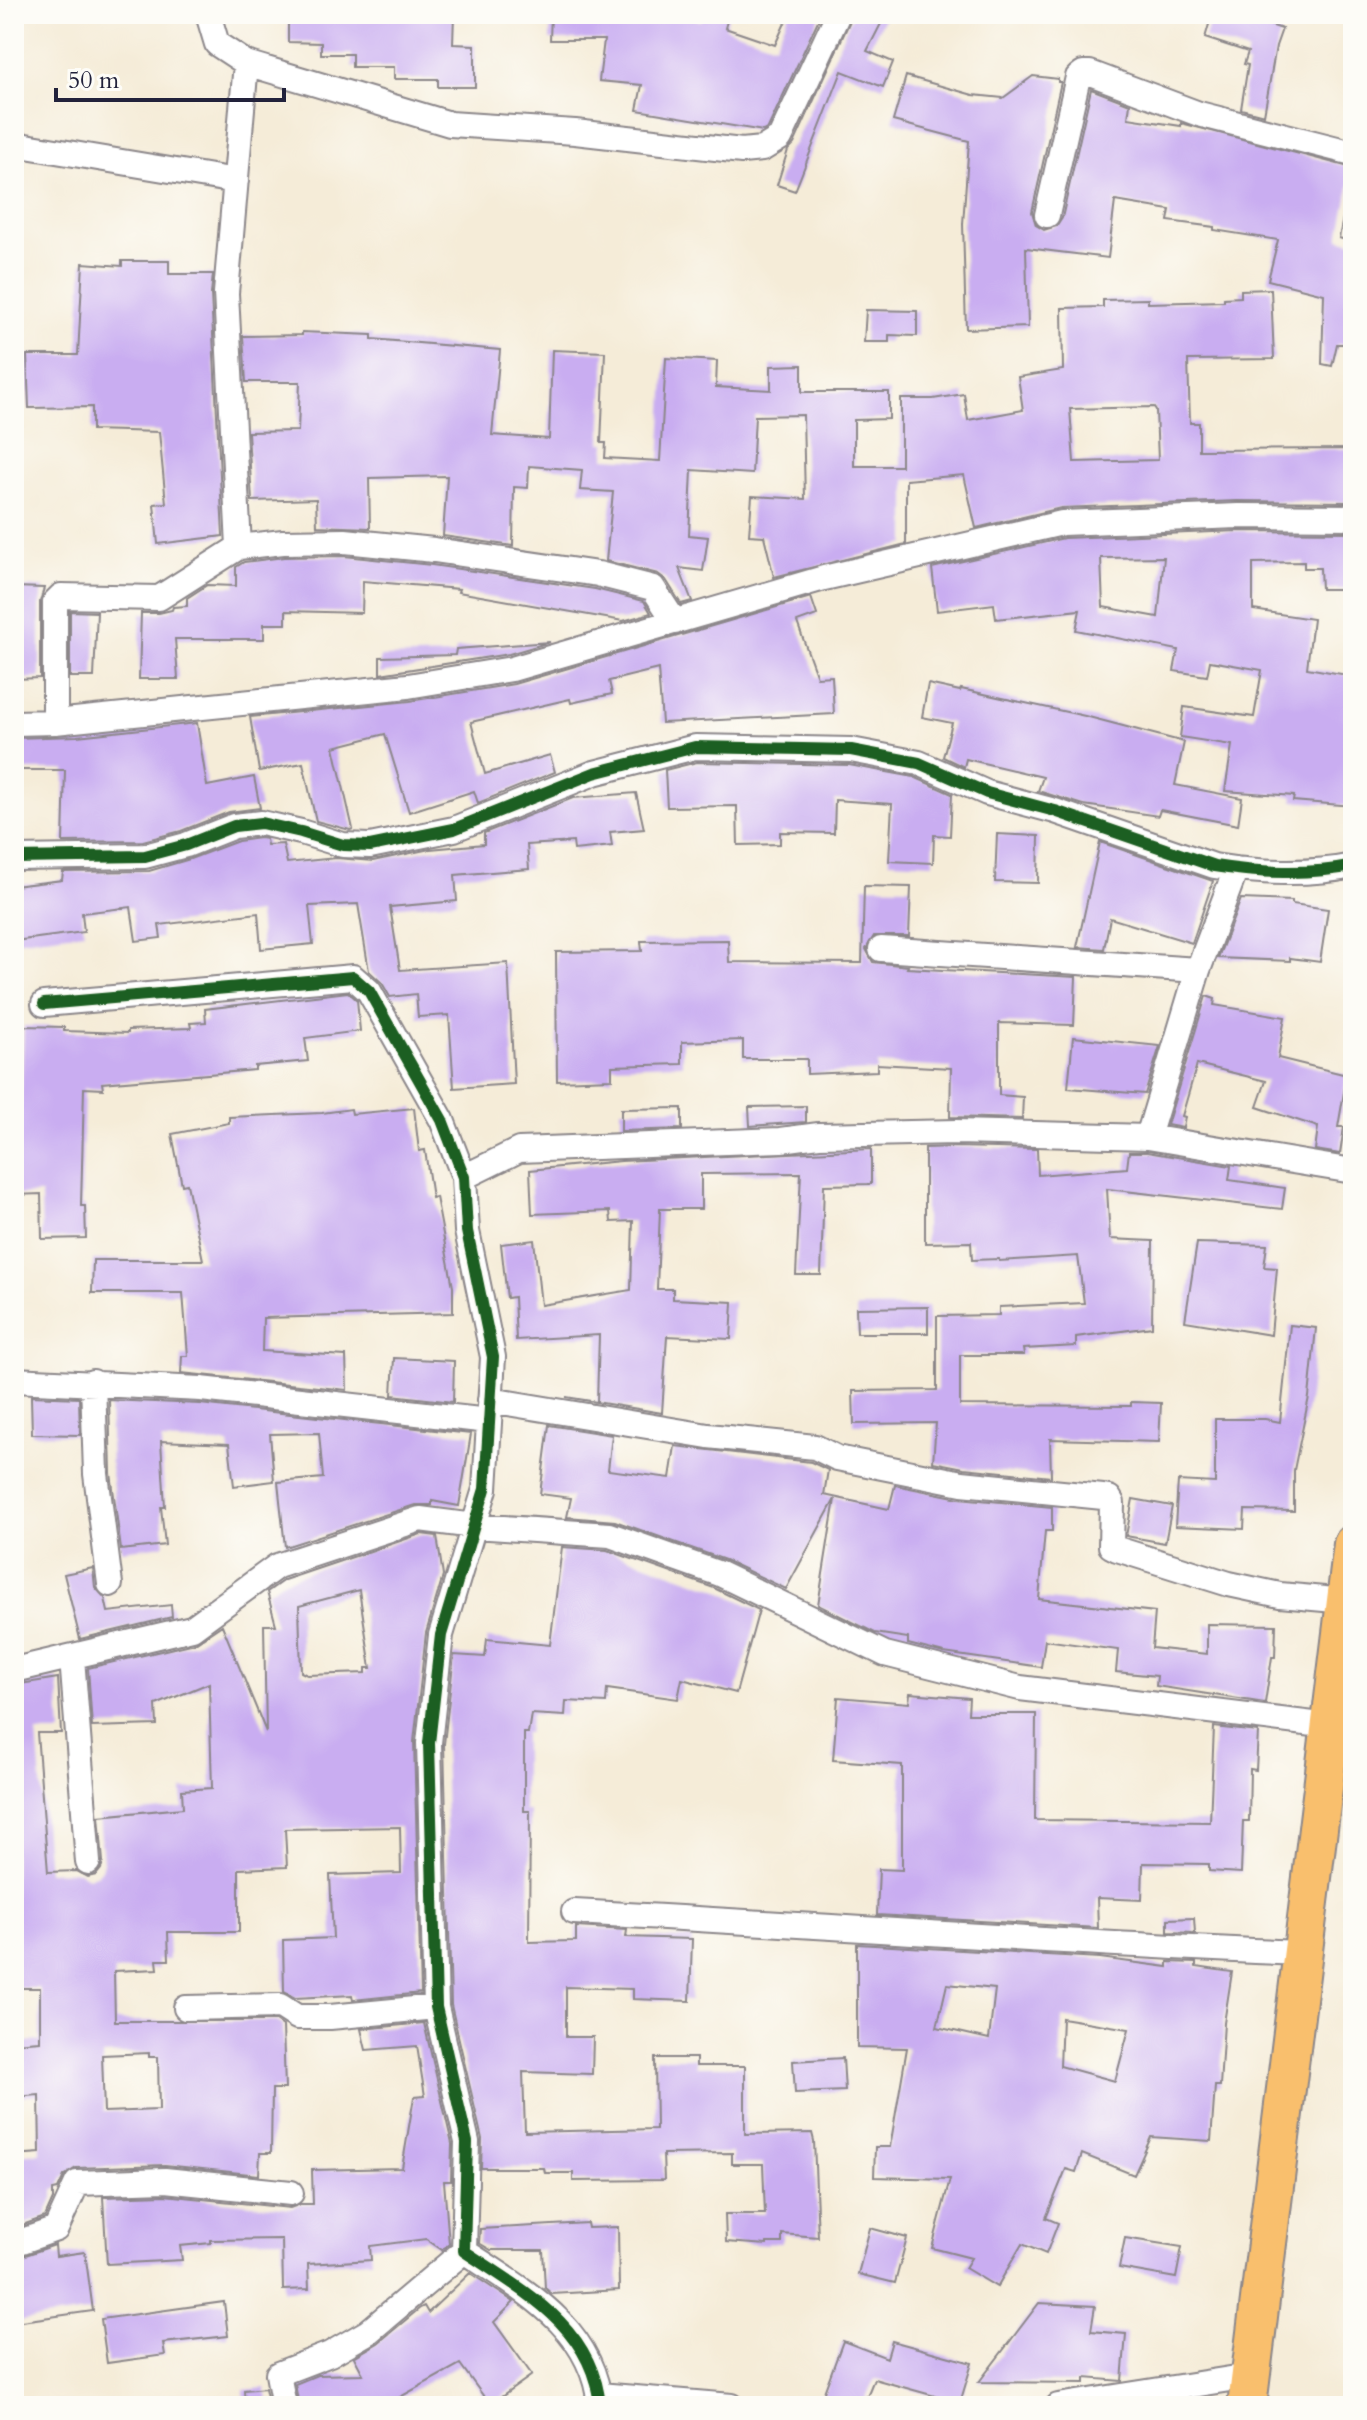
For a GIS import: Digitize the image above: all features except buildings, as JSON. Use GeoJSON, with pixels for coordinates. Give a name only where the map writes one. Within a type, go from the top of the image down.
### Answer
{"type":"FeatureCollection","features":[{"type":"Feature","properties":{"kind":"main road"},"geometry":{"type":"LineString","coordinates":[[1248,2391],[1353,1544]]}},
{"type":"Feature","properties":{"kind":"street"},"geometry":{"type":"LineString","coordinates":[[208,14],[217,44],[246,63],[450,124],[575,132],[742,151],[762,149],[780,138],[838,14]]}},
{"type":"Feature","properties":{"kind":"street"},"geometry":{"type":"LineString","coordinates":[[239,547],[226,293],[246,63]]}},
{"type":"Feature","properties":{"kind":"street"},"geometry":{"type":"LineString","coordinates":[[1047,215],[1078,77],[1083,73],[1199,114],[1353,153]]}},
{"type":"Feature","properties":{"kind":"street"},"geometry":{"type":"LineString","coordinates":[[14,144],[236,181]]}},
{"type":"Feature","properties":{"kind":"street"},"geometry":{"type":"LineString","coordinates":[[14,723],[55,722],[438,681],[512,669],[824,578],[1062,523],[1238,516],[1353,517]]}},
{"type":"Feature","properties":{"kind":"street"},"geometry":{"type":"LineString","coordinates":[[55,722],[55,602],[61,596],[159,598],[239,547],[283,542],[345,541],[434,550],[598,574],[653,588],[675,622]]}},
{"type":"Feature","properties":{"kind":"street"},"geometry":{"type":"LineString","coordinates":[[14,858],[145,856],[186,845],[234,826],[261,823],[343,845],[370,846],[454,829],[594,773],[695,747],[851,750],[919,763],[987,793],[1055,811],[1214,866],[1330,871],[1353,866]]}},
{"type":"Feature","properties":{"kind":"street"},"geometry":{"type":"LineString","coordinates":[[1148,1137],[1198,970],[1236,869]]}},
{"type":"Feature","properties":{"kind":"street"},"geometry":{"type":"LineString","coordinates":[[881,949],[1198,970]]}},
{"type":"Feature","properties":{"kind":"street"},"geometry":{"type":"LineString","coordinates":[[44,1004],[353,977],[369,991],[442,1120],[464,1177],[467,1231],[493,1357],[490,1411],[485,1489],[441,1635],[429,1743],[436,2007],[467,2142],[464,2251],[368,2332],[330,2354],[278,2374],[284,2406]]}},
{"type":"Feature","properties":{"kind":"street"},"geometry":{"type":"LineString","coordinates":[[464,1177],[519,1150],[941,1132],[1148,1137],[1353,1171]]}},
{"type":"Feature","properties":{"kind":"street"},"geometry":{"type":"LineString","coordinates":[[14,1380],[201,1389],[490,1411],[815,1447],[837,1458],[962,1483],[1109,1498],[1112,1503],[1109,1539],[1111,1546],[1117,1549],[1229,1584],[1280,1595],[1346,1601]]}},
{"type":"Feature","properties":{"kind":"street"},"geometry":{"type":"LineString","coordinates":[[93,1382],[96,1474],[110,1584]]}},
{"type":"Feature","properties":{"kind":"street"},"geometry":{"type":"LineString","coordinates":[[14,1670],[192,1628],[277,1566],[420,1519],[474,1526],[610,1535],[720,1574],[885,1654],[1020,1688],[1330,1726]]}},
{"type":"Feature","properties":{"kind":"street"},"geometry":{"type":"LineString","coordinates":[[72,1658],[88,1862]]}},
{"type":"Feature","properties":{"kind":"street"},"geometry":{"type":"LineString","coordinates":[[574,1912],[1116,1945],[1302,1953]]}},
{"type":"Feature","properties":{"kind":"street"},"geometry":{"type":"LineString","coordinates":[[186,2008],[280,2006],[297,2017],[330,2017],[436,2007]]}},
{"type":"Feature","properties":{"kind":"street"},"geometry":{"type":"LineString","coordinates":[[14,2244],[56,2229],[77,2183],[165,2180],[291,2193]]}},
{"type":"Feature","properties":{"kind":"street"},"geometry":{"type":"LineString","coordinates":[[464,2251],[547,2306],[586,2353],[600,2401],[732,2406]]}},
{"type":"Feature","properties":{"kind":"street"},"geometry":{"type":"LineString","coordinates":[[1058,2406],[1248,2391]]}},
{"type":"Feature","properties":{"kind":"cycle path"},"geometry":{"type":"LineString","coordinates":[[14,858],[145,856],[186,845],[234,826],[261,823],[343,845],[370,846],[454,829],[594,773],[695,747],[851,750],[919,763],[987,793],[1055,811],[1214,866],[1284,872],[1353,866]]}},
{"type":"Feature","properties":{"kind":"cycle path"},"geometry":{"type":"LineString","coordinates":[[44,1004],[353,977],[369,991],[442,1120],[464,1177],[467,1231],[493,1357],[485,1489],[441,1635],[429,1743],[436,2007],[467,2142],[464,2251],[532,2297],[570,2333],[595,2378],[600,2406]]}}]}
